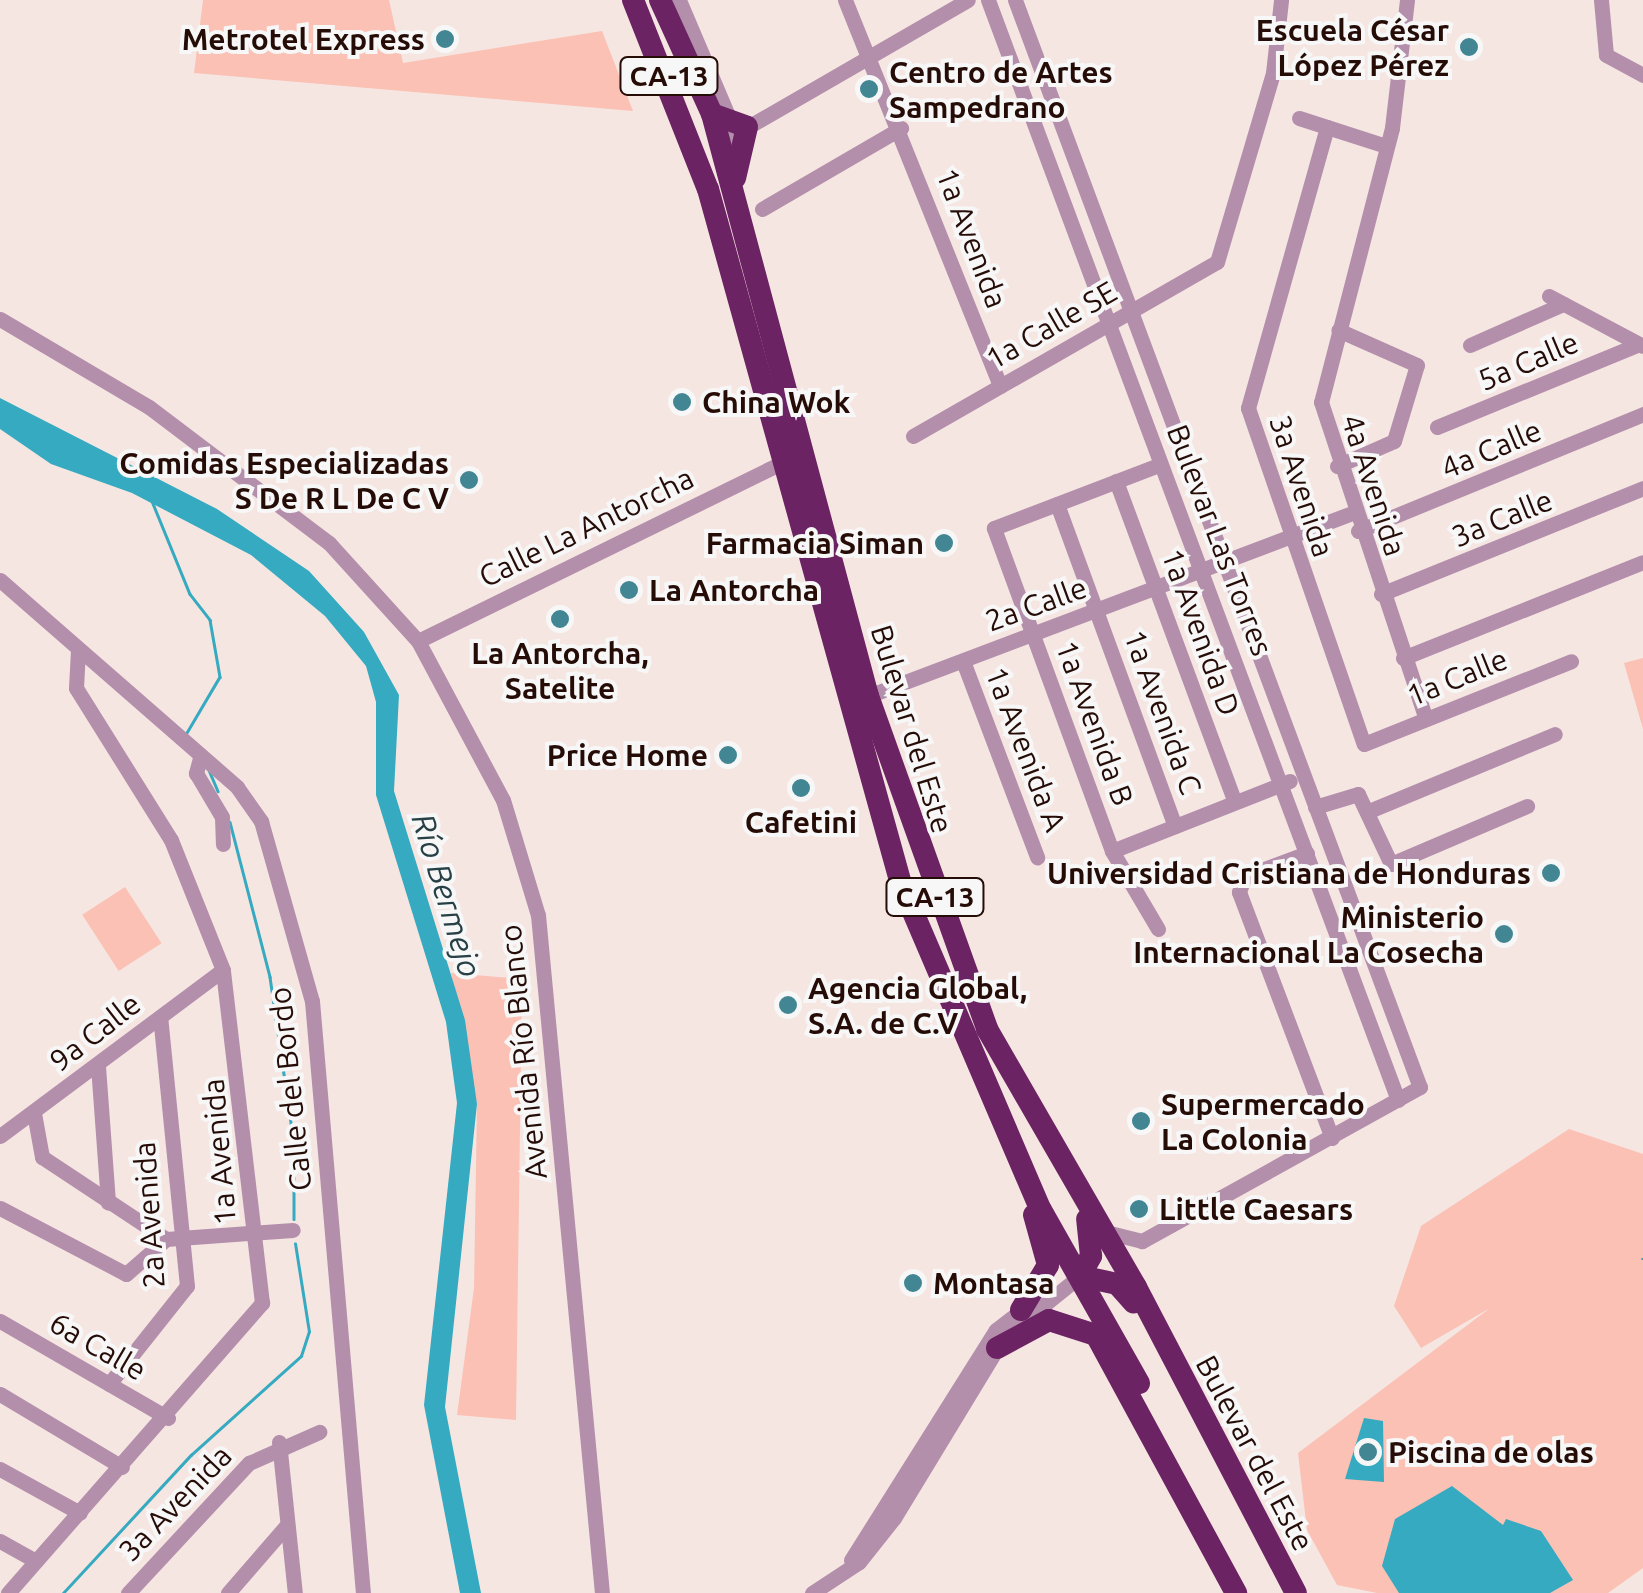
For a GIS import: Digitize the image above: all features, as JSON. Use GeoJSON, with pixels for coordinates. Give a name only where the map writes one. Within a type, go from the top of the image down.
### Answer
{"type":"FeatureCollection","features":[{"type":"Feature","properties":{"kind":"highway","name":"Bulevar del Este"},"geometry":{"type":"LineString","coordinates":[[633,0],[697,154],[883,831],[938,984],[1041,1210],[1140,1383],[1249,1593]]}},
{"type":"Feature","properties":{"kind":"highway","name":"Bulevar del Este"},"geometry":{"type":"LineString","coordinates":[[660,0],[728,127],[734,191],[868,696],[934,894],[1002,1055],[1296,1593]]}},
{"type":"Feature","properties":{"kind":"highway"},"geometry":{"type":"LineString","coordinates":[[883,831],[934,990],[1046,1243],[1046,1275],[1022,1310]]}},
{"type":"Feature","properties":{"kind":"highway"},"geometry":{"type":"LineString","coordinates":[[1002,1055],[1090,1225],[1091,1256],[1080,1276],[1127,1285]]}},
{"type":"Feature","properties":{"kind":"highway"},"geometry":{"type":"LineString","coordinates":[[1127,1285],[1088,1295],[1086,1327],[1118,1368],[1236,1593]]}},
{"type":"Feature","properties":{"kind":"highway"},"geometry":{"type":"LineString","coordinates":[[997,1348],[1040,1322],[1086,1327]]}},
{"type":"Feature","properties":{"kind":"street"},"geometry":{"type":"LineString","coordinates":[[678,0],[728,127],[968,0]]}},
{"type":"Feature","properties":{"kind":"street","name":"1a Avenida"},"geometry":{"type":"LineString","coordinates":[[845,0],[872,54],[1000,386]]}},
{"type":"Feature","properties":{"kind":"street","name":"Bulevar Las Torres"},"geometry":{"type":"LineString","coordinates":[[988,0],[1398,1100],[1420,1087],[1015,0]]}},
{"type":"Feature","properties":{"kind":"street","name":"1a Calle SE"},"geometry":{"type":"LineString","coordinates":[[913,436],[1217,262],[1273,73],[1282,0]]}},
{"type":"Feature","properties":{"kind":"street","name":"4a Avenida"},"geometry":{"type":"LineString","coordinates":[[1407,0],[1386,146],[1321,402],[1358,531],[1426,719]]}},
{"type":"Feature","properties":{"kind":"street"},"geometry":{"type":"LineString","coordinates":[[1601,0],[1606,56],[1643,75]]}},
{"type":"Feature","properties":{"kind":"street"},"geometry":{"type":"LineString","coordinates":[[1298,118],[1386,146]]}},
{"type":"Feature","properties":{"kind":"street","name":"3a Avenida"},"geometry":{"type":"LineString","coordinates":[[1327,127],[1248,408],[1289,538],[1364,744]]}},
{"type":"Feature","properties":{"kind":"street"},"geometry":{"type":"LineString","coordinates":[[762,209],[901,128]]}},
{"type":"Feature","properties":{"kind":"street"},"geometry":{"type":"LineString","coordinates":[[1470,345],[1556,300],[1641,345]]}},
{"type":"Feature","properties":{"kind":"street","name":"Avenida Río Blanco"},"geometry":{"type":"LineString","coordinates":[[0,319],[90,368],[267,490],[418,641],[503,800],[538,915],[602,1593]]}},
{"type":"Feature","properties":{"kind":"street"},"geometry":{"type":"LineString","coordinates":[[1337,466],[1394,440],[1417,366],[1338,330]]}},
{"type":"Feature","properties":{"kind":"street","name":"5a Calle"},"geometry":{"type":"LineString","coordinates":[[1438,427],[1641,345]]}},
{"type":"Feature","properties":{"kind":"street","name":"4a Calle"},"geometry":{"type":"LineString","coordinates":[[1358,531],[1643,414]]}},
{"type":"Feature","properties":{"kind":"street","name":"Calle La Antorcha"},"geometry":{"type":"LineString","coordinates":[[418,641],[780,464]]}},
{"type":"Feature","properties":{"kind":"street"},"geometry":{"type":"LineString","coordinates":[[1056,504],[1159,465]]}},
{"type":"Feature","properties":{"kind":"street","name":"1a Avenida D"},"geometry":{"type":"LineString","coordinates":[[1116,481],[1236,802]]}},
{"type":"Feature","properties":{"kind":"street","name":"3a Calle"},"geometry":{"type":"LineString","coordinates":[[1381,594],[1643,488]]}},
{"type":"Feature","properties":{"kind":"street","name":"1a Avenida B"},"geometry":{"type":"LineString","coordinates":[[1056,504],[994,528],[1112,851],[1158,929]]}},
{"type":"Feature","properties":{"kind":"street","name":"1a Avenida C"},"geometry":{"type":"LineString","coordinates":[[1056,504],[1175,826]]}},
{"type":"Feature","properties":{"kind":"street","name":"2a Calle"},"geometry":{"type":"LineString","coordinates":[[868,696],[1203,572],[1352,512]]}},
{"type":"Feature","properties":{"kind":"street"},"geometry":{"type":"LineString","coordinates":[[1403,658],[1643,562]]}},
{"type":"Feature","properties":{"kind":"street","name":"Calle del Bordo"},"geometry":{"type":"LineString","coordinates":[[0,580],[200,758],[262,822],[312,1001],[363,1593]]}},
{"type":"Feature","properties":{"kind":"street","name":"1a Avenida"},"geometry":{"type":"LineString","coordinates":[[8,1593],[259,1314],[254,1235],[223,970],[171,840],[76,688],[78,649]]}},
{"type":"Feature","properties":{"kind":"street","name":"1a Avenida A"},"geometry":{"type":"LineString","coordinates":[[963,661],[1038,857]]}},
{"type":"Feature","properties":{"kind":"street","name":"1a Calle"},"geometry":{"type":"LineString","coordinates":[[1364,744],[1571,661]]}},
{"type":"Feature","properties":{"kind":"street"},"geometry":{"type":"LineString","coordinates":[[1369,811],[1555,734]]}},
{"type":"Feature","properties":{"kind":"street"},"geometry":{"type":"LineString","coordinates":[[200,758],[196,773],[222,817],[223,844]]}},
{"type":"Feature","properties":{"kind":"street"},"geometry":{"type":"LineString","coordinates":[[1112,851],[1303,776]]}},
{"type":"Feature","properties":{"kind":"street"},"geometry":{"type":"LineString","coordinates":[[1314,806],[1358,794],[1392,864],[1528,806]]}},
{"type":"Feature","properties":{"kind":"street"},"geometry":{"type":"LineString","coordinates":[[1307,853],[1245,876],[1239,892],[1330,1131]]}},
{"type":"Feature","properties":{"kind":"street","name":"9a Calle"},"geometry":{"type":"LineString","coordinates":[[0,1136],[223,970]]}},
{"type":"Feature","properties":{"kind":"street","name":"2a Avenida"},"geometry":{"type":"LineString","coordinates":[[109,1384],[184,1296],[174,1241],[160,1016]]}},
{"type":"Feature","properties":{"kind":"street"},"geometry":{"type":"LineString","coordinates":[[98,1066],[108,1203]]}},
{"type":"Feature","properties":{"kind":"street"},"geometry":{"type":"LineString","coordinates":[[1127,1285],[1142,1241],[1330,1131],[1398,1100]]}},
{"type":"Feature","properties":{"kind":"street"},"geometry":{"type":"LineString","coordinates":[[34,1113],[42,1158],[174,1241]]}},
{"type":"Feature","properties":{"kind":"street"},"geometry":{"type":"LineString","coordinates":[[0,1208],[126,1274],[174,1241],[293,1230]]}},
{"type":"Feature","properties":{"kind":"street"},"geometry":{"type":"LineString","coordinates":[[1101,1230],[1142,1241]]}},
{"type":"Feature","properties":{"kind":"street"},"geometry":{"type":"LineString","coordinates":[[850,1564],[996,1330],[1080,1276]]}},
{"type":"Feature","properties":{"kind":"street"},"geometry":{"type":"LineString","coordinates":[[812,1593],[850,1564],[894,1518],[997,1348],[1080,1276]]}},
{"type":"Feature","properties":{"kind":"street","name":"6a Calle"},"geometry":{"type":"LineString","coordinates":[[0,1322],[168,1418]]}},
{"type":"Feature","properties":{"kind":"street"},"geometry":{"type":"LineString","coordinates":[[0,1394],[122,1467]]}},
{"type":"Feature","properties":{"kind":"street","name":"3a Avenida"},"geometry":{"type":"LineString","coordinates":[[128,1593],[236,1476],[280,1442],[319,1432]]}},
{"type":"Feature","properties":{"kind":"street"},"geometry":{"type":"LineString","coordinates":[[280,1442],[295,1593]]}},
{"type":"Feature","properties":{"kind":"street"},"geometry":{"type":"LineString","coordinates":[[0,1469],[80,1513]]}},
{"type":"Feature","properties":{"kind":"street"},"geometry":{"type":"LineString","coordinates":[[228,1593],[286,1525]]}},
{"type":"Feature","properties":{"kind":"street"},"geometry":{"type":"LineString","coordinates":[[0,1541],[36,1561]]}},
{"type":"Feature","properties":{"kind":"shaded area"},"geometry":{"type":"Polygon","coordinates":[[[203,0],[389,0],[403,63],[602,31],[633,111],[194,73],[203,0]]]}},
{"type":"Feature","properties":{"kind":"shaded area"},"geometry":{"type":"Polygon","coordinates":[[[1643,658],[1643,729],[1624,663],[1643,658]]]}},
{"type":"Feature","properties":{"kind":"shaded area"},"geometry":{"type":"Polygon","coordinates":[[[125,887],[161,943],[119,971],[82,915],[125,887]]]}},
{"type":"Feature","properties":{"kind":"shaded area"},"geometry":{"type":"Polygon","coordinates":[[[451,973],[522,979],[516,1420],[457,1415],[474,1288],[477,1104],[451,973]]]}},
{"type":"Feature","properties":{"kind":"shaded area"},"geometry":{"type":"Polygon","coordinates":[[[1569,1129],[1643,1154],[1643,1568],[1608,1593],[1377,1593],[1337,1585],[1307,1530],[1298,1453],[1490,1308],[1421,1348],[1394,1306],[1421,1226],[1569,1129]]]}},
{"type":"Feature","properties":{"kind":"water"},"geometry":{"type":"Polygon","coordinates":[[[0,398],[217,509],[309,571],[364,632],[399,695],[394,791],[465,1020],[477,1104],[445,1407],[481,1593],[460,1593],[424,1405],[457,1103],[446,1022],[376,795],[376,702],[366,666],[325,616],[251,555],[132,493],[51,464],[0,429],[0,398]]]}},
{"type":"Feature","properties":{"kind":"water","name":"Piscina de olas"},"geometry":{"type":"Polygon","coordinates":[[[1364,1418],[1383,1421],[1384,1482],[1345,1479],[1364,1418]]]}},
{"type":"Feature","properties":{"kind":"water"},"geometry":{"type":"Polygon","coordinates":[[[1452,1486],[1503,1525],[1506,1519],[1541,1531],[1573,1580],[1550,1593],[1399,1593],[1382,1566],[1395,1519],[1452,1486]]]}},
{"type":"Feature","properties":{"kind":"waterway"},"geometry":{"type":"LineString","coordinates":[[152,501],[190,594],[210,620],[220,677],[187,733]]}},
{"type":"Feature","properties":{"kind":"waterway"},"geometry":{"type":"LineString","coordinates":[[209,770],[218,791]]}},
{"type":"Feature","properties":{"kind":"waterway"},"geometry":{"type":"LineString","coordinates":[[230,822],[270,977],[294,1144],[294,1219]]}},
{"type":"Feature","properties":{"kind":"waterway"},"geometry":{"type":"LineString","coordinates":[[63,1593],[191,1455],[301,1356],[309,1332],[295,1244]]}},
{"type":"Feature","properties":{"kind":"place","name":"Metrotel Express"},"geometry":{"type":"Point","coordinates":[445,39]}},
{"type":"Feature","properties":{"kind":"place","name":"Escuela César López Pérez"},"geometry":{"type":"Point","coordinates":[1469,47]}},
{"type":"Feature","properties":{"kind":"place","name":"Centro de Artes Sampedrano"},"geometry":{"type":"Point","coordinates":[869,89]}},
{"type":"Feature","properties":{"kind":"place","name":"China Wok"},"geometry":{"type":"Point","coordinates":[682,402]}},
{"type":"Feature","properties":{"kind":"place","name":"Comidas Especializadas S De R L De C V"},"geometry":{"type":"Point","coordinates":[469,480]}},
{"type":"Feature","properties":{"kind":"place","name":"Farmacia Siman"},"geometry":{"type":"Point","coordinates":[944,543]}},
{"type":"Feature","properties":{"kind":"place","name":"La Antorcha"},"geometry":{"type":"Point","coordinates":[629,590]}},
{"type":"Feature","properties":{"kind":"place","name":"La Antorcha, Satelite"},"geometry":{"type":"Point","coordinates":[560,619]}},
{"type":"Feature","properties":{"kind":"place","name":"Price Home"},"geometry":{"type":"Point","coordinates":[728,755]}},
{"type":"Feature","properties":{"kind":"place","name":"Cafetini"},"geometry":{"type":"Point","coordinates":[801,788]}},
{"type":"Feature","properties":{"kind":"place","name":"Universidad Cristiana de Honduras"},"geometry":{"type":"Point","coordinates":[1551,873]}},
{"type":"Feature","properties":{"kind":"place","name":"Ministerio Internacional La Cosecha"},"geometry":{"type":"Point","coordinates":[1504,934]}},
{"type":"Feature","properties":{"kind":"place","name":"Agencia Global, S.A. de C.V"},"geometry":{"type":"Point","coordinates":[788,1005]}},
{"type":"Feature","properties":{"kind":"place","name":"Supermercado La Colonia"},"geometry":{"type":"Point","coordinates":[1141,1121]}},
{"type":"Feature","properties":{"kind":"place","name":"Little Caesars"},"geometry":{"type":"Point","coordinates":[1139,1209]}},
{"type":"Feature","properties":{"kind":"place","name":"Montasa"},"geometry":{"type":"Point","coordinates":[913,1283]}},
{"type":"Feature","properties":{"kind":"place","name":"Piscina de olas"},"geometry":{"type":"Point","coordinates":[1368,1452]}},
{"type":"Feature","properties":{"kind":"water label","name":"Río Bermejo"},"geometry":{"type":"Point","coordinates":[447,895]}}]}
